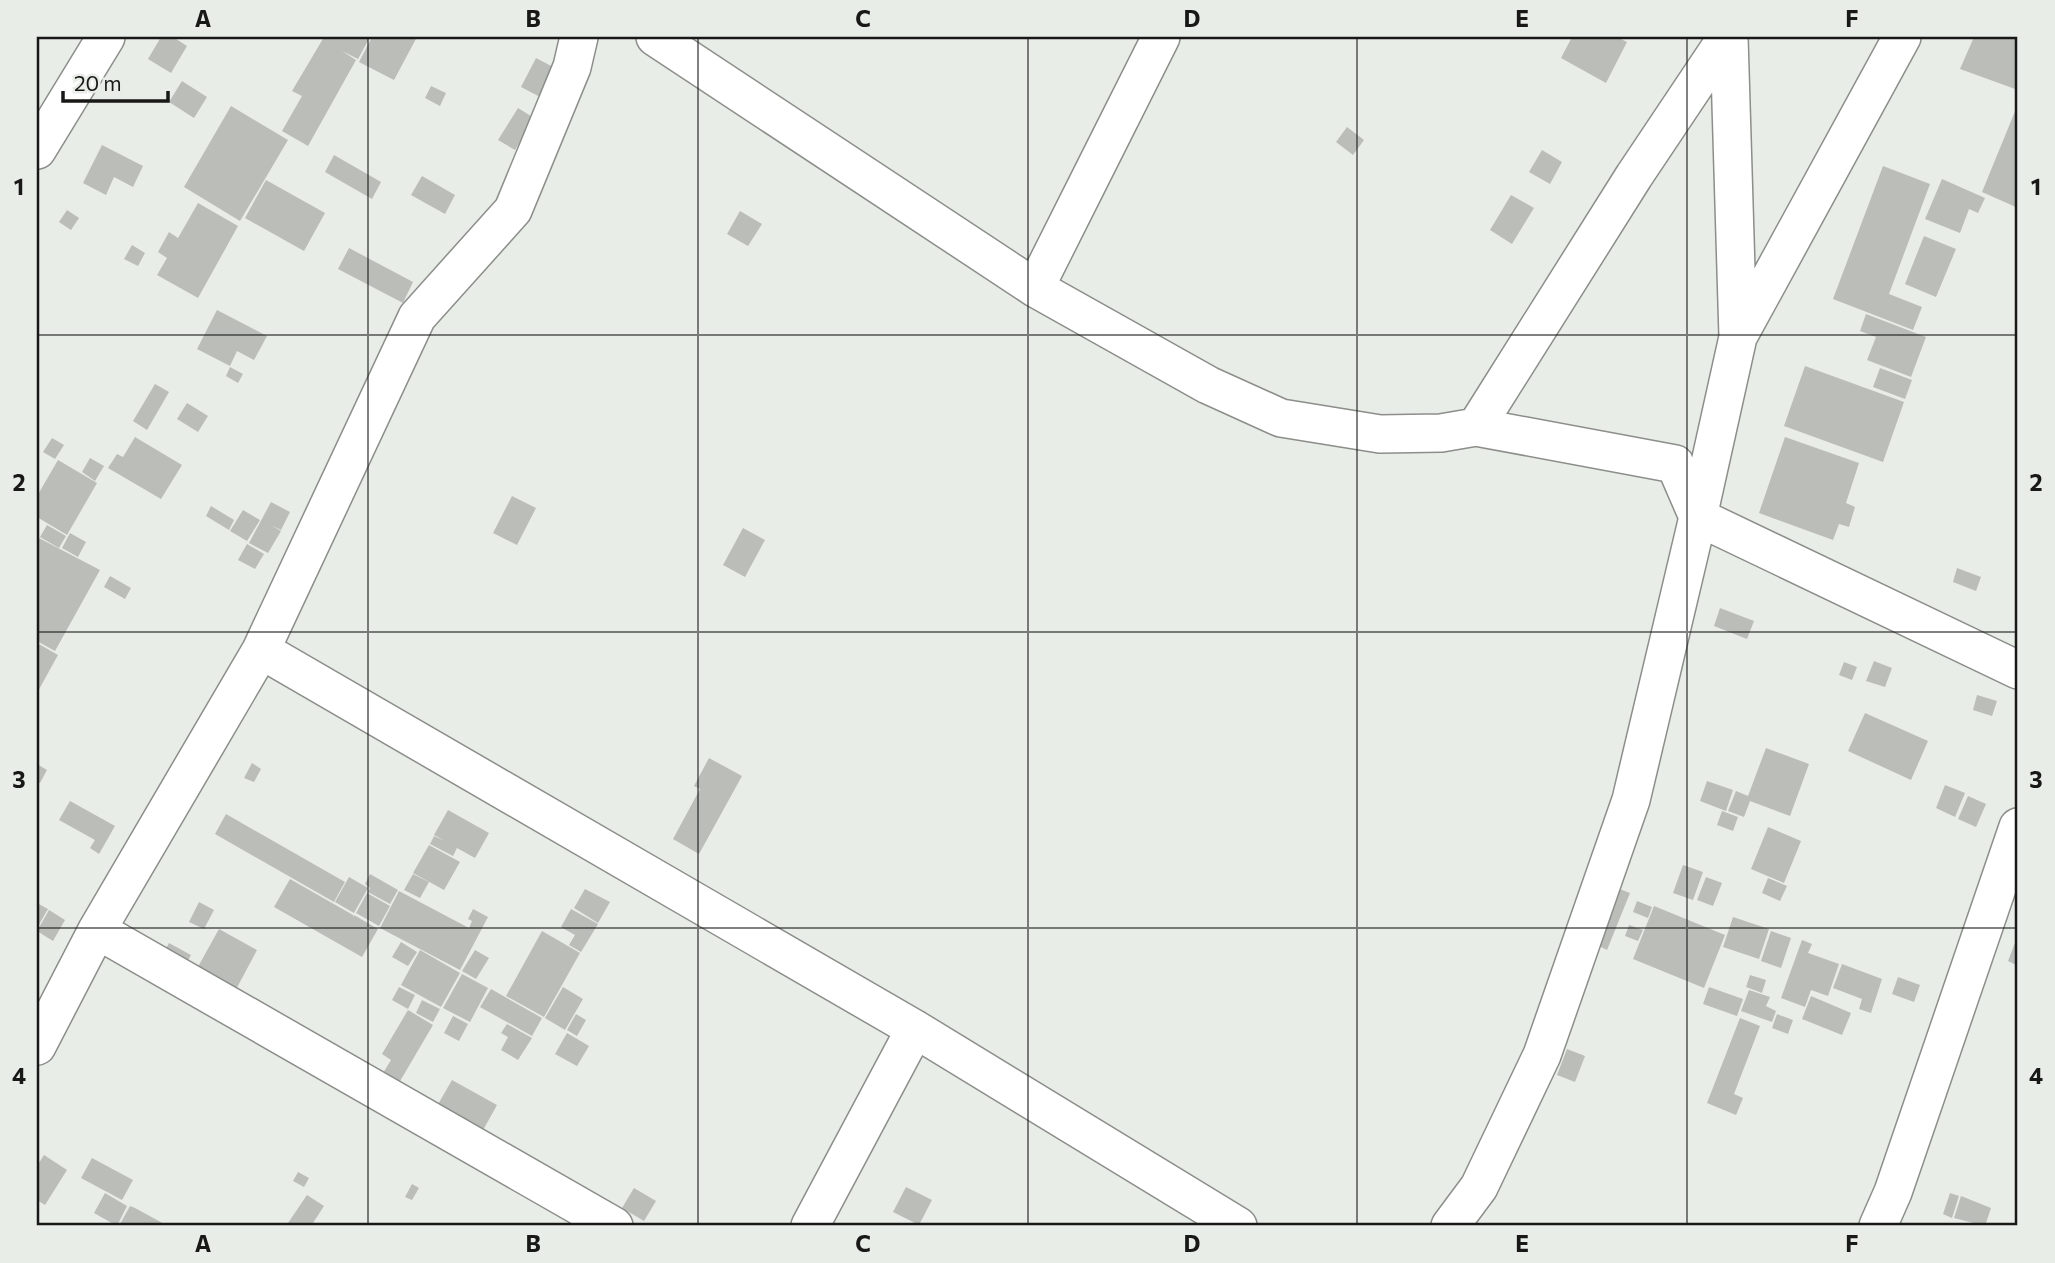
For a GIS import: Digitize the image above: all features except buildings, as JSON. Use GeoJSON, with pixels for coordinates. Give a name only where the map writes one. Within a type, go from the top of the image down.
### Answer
{"type":"FeatureCollection","features":[{"type":"Feature","properties":{"kind":"street"},"geometry":{"type":"LineString","coordinates":[[37,150],[106,37]]}},
{"type":"Feature","properties":{"kind":"street"},"geometry":{"type":"LineString","coordinates":[[37,1046],[97,930],[261,650],[418,317],[513,210],[572,67],[579,37]]}},
{"type":"Feature","properties":{"kind":"street"},"geometry":{"type":"LineString","coordinates":[[654,37],[1035,288],[1208,384],[1281,418],[1380,434],[1441,433],[1476,427],[1675,464],[1698,517],[2018,670]]}},
{"type":"Feature","properties":{"kind":"street"},"geometry":{"type":"LineString","coordinates":[[1035,288],[1161,37]]}},
{"type":"Feature","properties":{"kind":"street"},"geometry":{"type":"LineString","coordinates":[[1476,427],[1634,176],[1728,37]]}},
{"type":"Feature","properties":{"kind":"street"},"geometry":{"type":"LineString","coordinates":[[1450,1226],[1479,1187],[1542,1055],[1627,813],[1698,517],[1738,337],[1728,37]]}},
{"type":"Feature","properties":{"kind":"street"},"geometry":{"type":"LineString","coordinates":[[1738,337],[1902,37]]}},
{"type":"Feature","properties":{"kind":"street"},"geometry":{"type":"LineString","coordinates":[[261,650],[915,1029],[1238,1226]]}},
{"type":"Feature","properties":{"kind":"street"},"geometry":{"type":"LineString","coordinates":[[1878,1226],[1893,1192],[2018,827]]}},
{"type":"Feature","properties":{"kind":"street"},"geometry":{"type":"LineString","coordinates":[[97,930],[614,1226]]}},
{"type":"Feature","properties":{"kind":"street"},"geometry":{"type":"LineString","coordinates":[[810,1226],[915,1029]]}}]}
